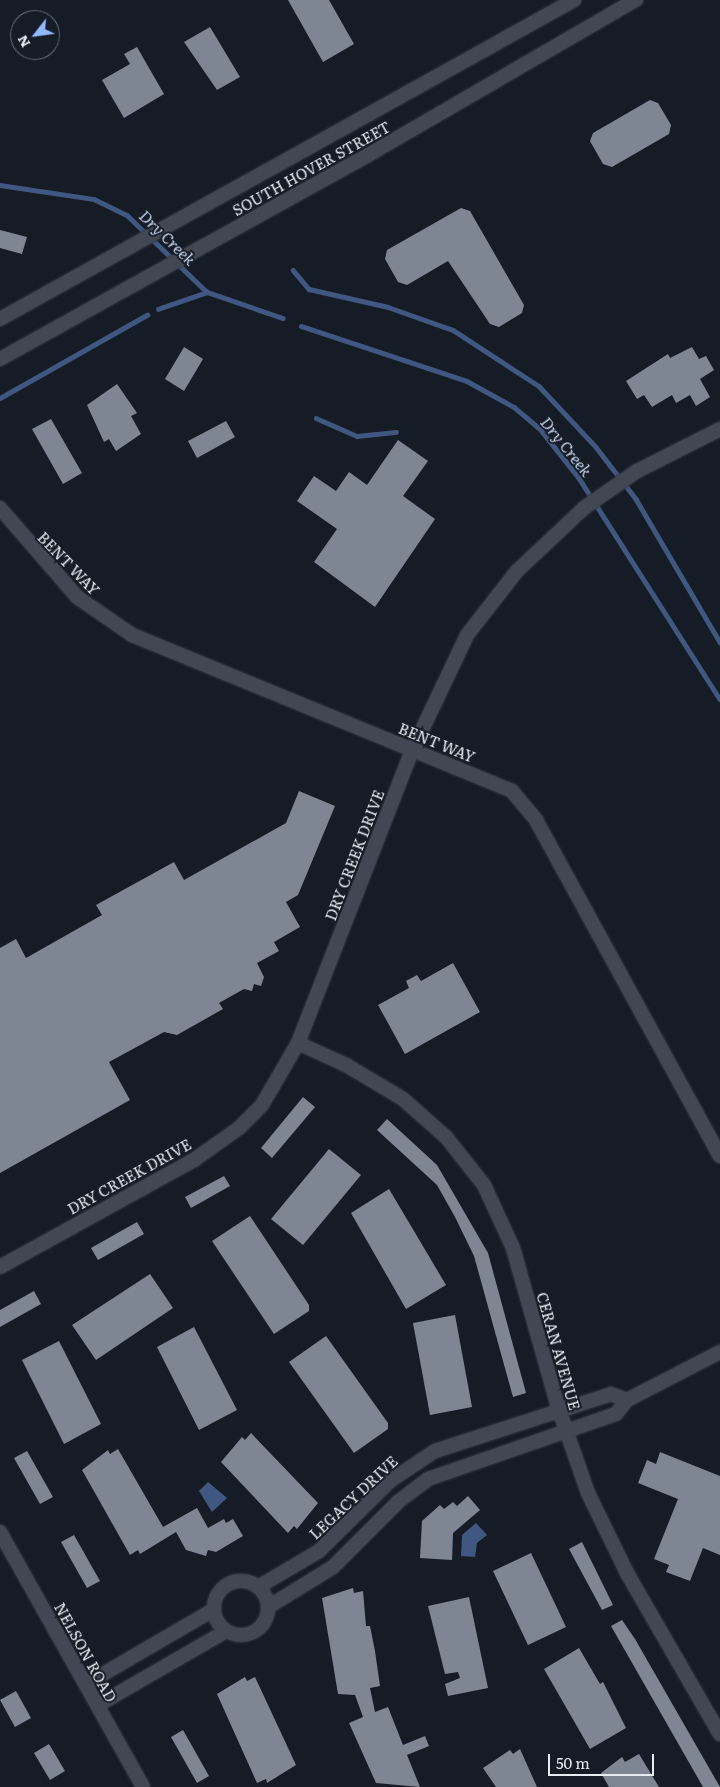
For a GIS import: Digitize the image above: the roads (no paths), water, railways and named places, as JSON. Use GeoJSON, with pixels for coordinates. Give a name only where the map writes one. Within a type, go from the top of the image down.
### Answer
{"type":"FeatureCollection","features":[{"type":"Feature","properties":{"kind":"street","name":"SOUTH HOVER STREET"},"geometry":{"type":"LineString","coordinates":[[0,319],[574,0]]}},
{"type":"Feature","properties":{"kind":"street","name":"SOUTH HOVER STREET"},"geometry":{"type":"LineString","coordinates":[[0,359],[169,267],[636,0]]}},
{"type":"Feature","properties":{"kind":"street","name":"DRY CREEK DRIVE"},"geometry":{"type":"LineString","coordinates":[[0,1267],[224,1140],[262,1105],[298,1044],[412,751],[457,651],[478,619],[517,571],[584,508],[602,494],[675,450],[720,429]]}},
{"type":"Feature","properties":{"kind":"street","name":"BENT WAY"},"geometry":{"type":"LineString","coordinates":[[0,508],[59,580],[120,628],[512,791],[536,820],[720,1156]]}},
{"type":"Feature","properties":{"kind":"street","name":"CERAN AVENUE"},"geometry":{"type":"LineString","coordinates":[[298,1044],[346,1065],[403,1099],[446,1137],[476,1174],[513,1248],[565,1431],[588,1493],[627,1573],[720,1734]]}},
{"type":"Feature","properties":{"kind":"street"},"geometry":{"type":"LineString","coordinates":[[268,1607],[333,1567],[399,1501],[428,1479],[616,1414],[627,1400],[720,1352]]}},
{"type":"Feature","properties":{"kind":"street","name":"LEGACY DRIVE"},"geometry":{"type":"LineString","coordinates":[[258,1587],[319,1552],[390,1481],[419,1459],[611,1394],[627,1400]]}},
{"type":"Feature","properties":{"kind":"street","name":"NELSON ROAD"},"geometry":{"type":"LineString","coordinates":[[0,1532],[143,1787]]}},
{"type":"Feature","properties":{"kind":"street"},"geometry":{"type":"LineString","coordinates":[[246,1581],[258,1587],[268,1607],[265,1620],[254,1631],[240,1635],[226,1631],[213,1610],[216,1596],[228,1583],[246,1581]]}},
{"type":"Feature","properties":{"kind":"street"},"geometry":{"type":"LineString","coordinates":[[86,1684],[213,1610]]}},
{"type":"Feature","properties":{"kind":"street"},"geometry":{"type":"LineString","coordinates":[[98,1705],[226,1631]]}},
{"type":"Feature","properties":{"kind":"water"},"geometry":{"type":"Polygon","coordinates":[[[208,1482],[227,1498],[212,1512],[199,1491],[208,1482]]]}},
{"type":"Feature","properties":{"kind":"water"},"geometry":{"type":"Polygon","coordinates":[[[476,1523],[487,1535],[477,1543],[475,1557],[461,1556],[462,1535],[476,1523]]]}},
{"type":"Feature","properties":{"kind":"waterway","name":"Dry Creek"},"geometry":{"type":"LineString","coordinates":[[0,185],[94,199],[127,215],[207,292],[283,318]]}},
{"type":"Feature","properties":{"kind":"waterway"},"geometry":{"type":"LineString","coordinates":[[293,270],[309,289],[388,307],[453,330],[539,386],[596,447],[636,499],[720,642]]}},
{"type":"Feature","properties":{"kind":"waterway"},"geometry":{"type":"LineString","coordinates":[[158,309],[207,292]]}},
{"type":"Feature","properties":{"kind":"waterway"},"geometry":{"type":"LineString","coordinates":[[0,398],[147,315]]}},
{"type":"Feature","properties":{"kind":"waterway","name":"Dry Creek"},"geometry":{"type":"LineString","coordinates":[[301,326],[467,381],[514,407],[541,430],[579,478],[720,699]]}},
{"type":"Feature","properties":{"kind":"waterway"},"geometry":{"type":"LineString","coordinates":[[316,418],[357,436],[396,432]]}}]}
